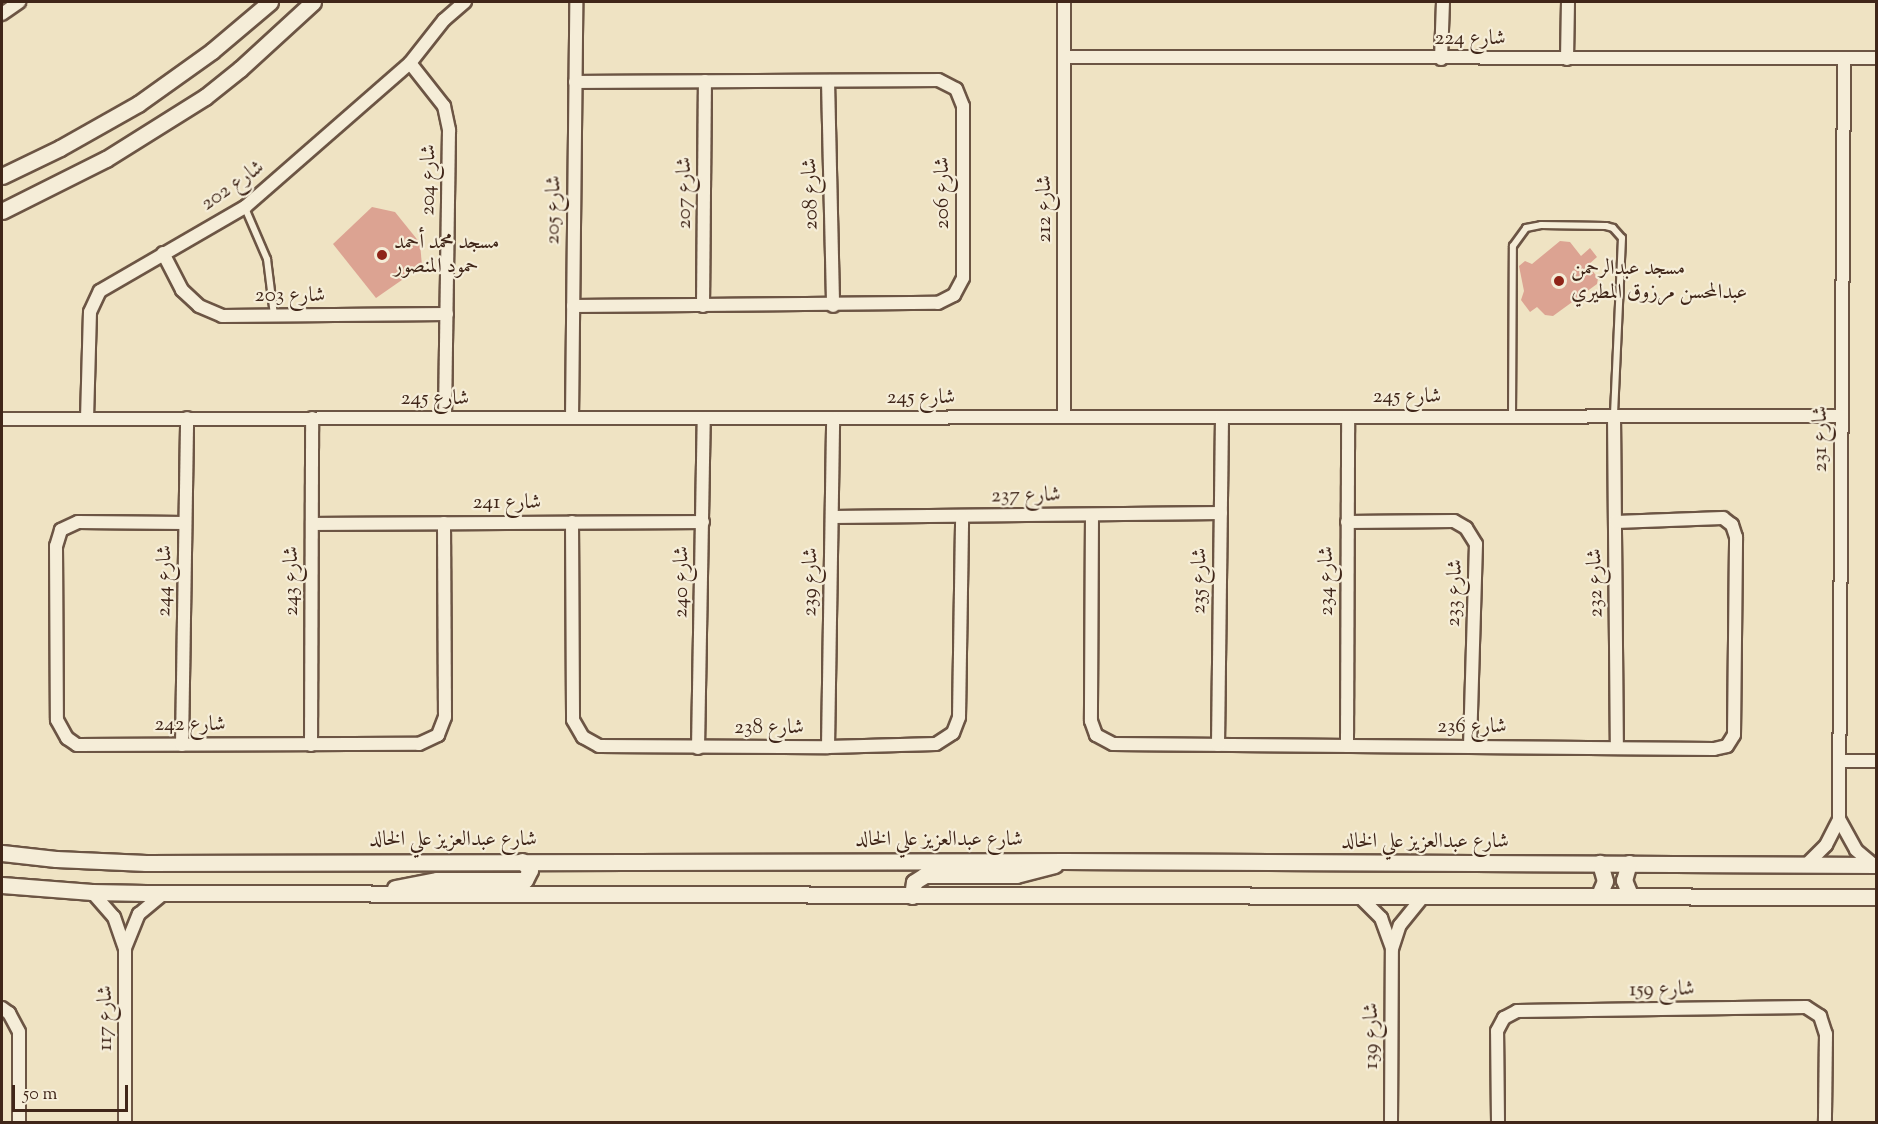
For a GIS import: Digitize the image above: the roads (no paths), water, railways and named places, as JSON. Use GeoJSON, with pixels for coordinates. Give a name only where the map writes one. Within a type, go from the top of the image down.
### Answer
{"type":"FeatureCollection","features":[{"type":"Feature","properties":{"kind":"street"},"geometry":{"type":"LineString","coordinates":[[2,14],[19,2]]}},
{"type":"Feature","properties":{"kind":"street"},"geometry":{"type":"LineString","coordinates":[[2,176],[60,148],[138,104],[212,51],[270,2]]}},
{"type":"Feature","properties":{"kind":"street"},"geometry":{"type":"LineString","coordinates":[[2,211],[105,159],[163,125],[240,69],[313,2]]}},
{"type":"Feature","properties":{"kind":"street","name":"شارع 202"},"geometry":{"type":"LineString","coordinates":[[87,419],[90,312],[100,291],[245,207],[410,63],[444,20],[465,2]]}},
{"type":"Feature","properties":{"kind":"street","name":"شارع 205"},"geometry":{"type":"LineString","coordinates":[[572,418],[576,2]]}},
{"type":"Feature","properties":{"kind":"street","name":"شارع 212"},"geometry":{"type":"LineString","coordinates":[[1064,417],[1065,2]]}},
{"type":"Feature","properties":{"kind":"street"},"geometry":{"type":"LineString","coordinates":[[1441,58],[1443,2]]}},
{"type":"Feature","properties":{"kind":"street"},"geometry":{"type":"LineString","coordinates":[[1567,59],[1568,2]]}},
{"type":"Feature","properties":{"kind":"street","name":"شارع 224"},"geometry":{"type":"LineString","coordinates":[[1064,57],[1876,58]]}},
{"type":"Feature","properties":{"kind":"street","name":"شارع 231"},"geometry":{"type":"LineString","coordinates":[[1807,864],[1826,845],[1839,819],[1844,58]]}},
{"type":"Feature","properties":{"kind":"street","name":"شارع 204"},"geometry":{"type":"LineString","coordinates":[[410,63],[444,106],[449,130],[445,418]]}},
{"type":"Feature","properties":{"kind":"street","name":"شارع 206"},"geometry":{"type":"LineString","coordinates":[[573,306],[833,306],[938,303],[954,294],[963,278],[963,106],[956,90],[938,80],[575,82]]}},
{"type":"Feature","properties":{"kind":"street","name":"شارع 207"},"geometry":{"type":"LineString","coordinates":[[703,306],[705,81]]}},
{"type":"Feature","properties":{"kind":"street","name":"شارع 208"},"geometry":{"type":"LineString","coordinates":[[828,81],[833,306]]}},
{"type":"Feature","properties":{"kind":"street","name":"شارع 203"},"geometry":{"type":"LineString","coordinates":[[163,254],[183,290],[199,306],[222,316],[447,314]]}},
{"type":"Feature","properties":{"kind":"street","name":"شارع 232"},"geometry":{"type":"LineString","coordinates":[[1614,416],[1617,748]]}},
{"type":"Feature","properties":{"kind":"street","name":"شارع 245"},"geometry":{"type":"LineString","coordinates":[[2,418],[1841,416]]}},
{"type":"Feature","properties":{"kind":"street","name":"شارع 235"},"geometry":{"type":"LineString","coordinates":[[1218,745],[1222,417]]}},
{"type":"Feature","properties":{"kind":"street","name":"شارع 234"},"geometry":{"type":"LineString","coordinates":[[1347,746],[1348,417]]}},
{"type":"Feature","properties":{"kind":"street","name":"شارع 244"},"geometry":{"type":"LineString","coordinates":[[182,745],[186,418]]}},
{"type":"Feature","properties":{"kind":"street","name":"شارع 243"},"geometry":{"type":"LineString","coordinates":[[311,745],[312,418]]}},
{"type":"Feature","properties":{"kind":"street","name":"شارع 240"},"geometry":{"type":"LineString","coordinates":[[698,748],[704,418]]}},
{"type":"Feature","properties":{"kind":"street","name":"شارع 239"},"geometry":{"type":"LineString","coordinates":[[828,747],[833,418]]}},
{"type":"Feature","properties":{"kind":"street","name":"شارع 237"},"geometry":{"type":"LineString","coordinates":[[832,518],[1221,513]]}},
{"type":"Feature","properties":{"kind":"street","name":"شارع 236"},"geometry":{"type":"LineString","coordinates":[[1092,515],[1091,721],[1096,735],[1113,744],[1714,749],[1727,746],[1734,735],[1736,537],[1732,525],[1724,518],[1615,522]]}},
{"type":"Feature","properties":{"kind":"street","name":"شارع 238"},"geometry":{"type":"LineString","coordinates":[[572,522],[573,720],[583,737],[599,746],[828,747],[936,744],[953,733],[959,717],[962,516]]}},
{"type":"Feature","properties":{"kind":"street","name":"شارع 233"},"geometry":{"type":"LineString","coordinates":[[1347,522],[1454,521],[1466,528],[1476,543],[1470,747]]}},
{"type":"Feature","properties":{"kind":"street","name":"شارع 242"},"geometry":{"type":"LineString","coordinates":[[185,523],[78,522],[61,530],[56,546],[57,720],[67,738],[77,745],[419,744],[438,735],[445,717],[444,523]]}},
{"type":"Feature","properties":{"kind":"street","name":"شارع 241"},"geometry":{"type":"LineString","coordinates":[[312,524],[703,522]]}},
{"type":"Feature","properties":{"kind":"street"},"geometry":{"type":"LineString","coordinates":[[1840,761],[1876,761]]}},
{"type":"Feature","properties":{"kind":"street","name":"شارع 231"},"geometry":{"type":"LineString","coordinates":[[1839,819],[1856,850],[1875,865]]}},
{"type":"Feature","properties":{"kind":"street","name":"شارع عبدالعزيز علي الخالد"},"geometry":{"type":"LineString","coordinates":[[2,853],[67,860],[146,863],[1063,861],[1875,865]]}},
{"type":"Feature","properties":{"kind":"street"},"geometry":{"type":"LineString","coordinates":[[381,894],[407,885],[437,880],[525,880],[530,870],[522,861]]}},
{"type":"Feature","properties":{"kind":"street"},"geometry":{"type":"LineString","coordinates":[[912,896],[914,882],[925,875],[1016,875],[1043,870],[1063,861]]}},
{"type":"Feature","properties":{"kind":"street"},"geometry":{"type":"LineString","coordinates":[[1599,895],[1605,881],[1600,863]]}},
{"type":"Feature","properties":{"kind":"street"},"geometry":{"type":"LineString","coordinates":[[1629,864],[1624,880],[1630,895]]}},
{"type":"Feature","properties":{"kind":"street"},"geometry":{"type":"LineString","coordinates":[[2,885],[92,892],[164,893],[1876,897]]}},
{"type":"Feature","properties":{"kind":"street","name":"شارع 117"},"geometry":{"type":"LineString","coordinates":[[92,892],[114,917],[125,949],[125,1122]]}},
{"type":"Feature","properties":{"kind":"street","name":"شارع 117"},"geometry":{"type":"LineString","coordinates":[[125,949],[139,914],[164,893]]}},
{"type":"Feature","properties":{"kind":"street","name":"شارع 139"},"geometry":{"type":"LineString","coordinates":[[1358,895],[1381,918],[1392,949]]}},
{"type":"Feature","properties":{"kind":"street","name":"شارع 139"},"geometry":{"type":"LineString","coordinates":[[1391,1122],[1392,949],[1400,925],[1424,895]]}},
{"type":"Feature","properties":{"kind":"street","name":"شارع 159"},"geometry":{"type":"LineString","coordinates":[[1498,1122],[1497,1031],[1504,1018],[1517,1011],[1806,1007],[1820,1016],[1826,1034],[1825,1122]]}},
{"type":"Feature","properties":{"kind":"street"},"geometry":{"type":"LineString","coordinates":[[2,1008],[9,1013],[19,1032],[19,1122]]}},
{"type":"Feature","properties":{"kind":"lane"},"geometry":{"type":"LineString","coordinates":[[245,207],[267,259],[274,315]]}},
{"type":"Feature","properties":{"kind":"lane"},"geometry":{"type":"LineString","coordinates":[[1512,416],[1513,246],[1526,228],[1541,225],[1606,226],[1622,238],[1614,416]]}},
{"type":"Feature","properties":{"kind":"place","name":"مسجد محمد أحمد حمود المنصور"},"geometry":{"type":"Point","coordinates":[382,255]}},
{"type":"Feature","properties":{"kind":"place","name":"مسجد عبدالرحمن عبدالمحسن مرزوق المطيري"},"geometry":{"type":"Point","coordinates":[1559,281]}}]}
